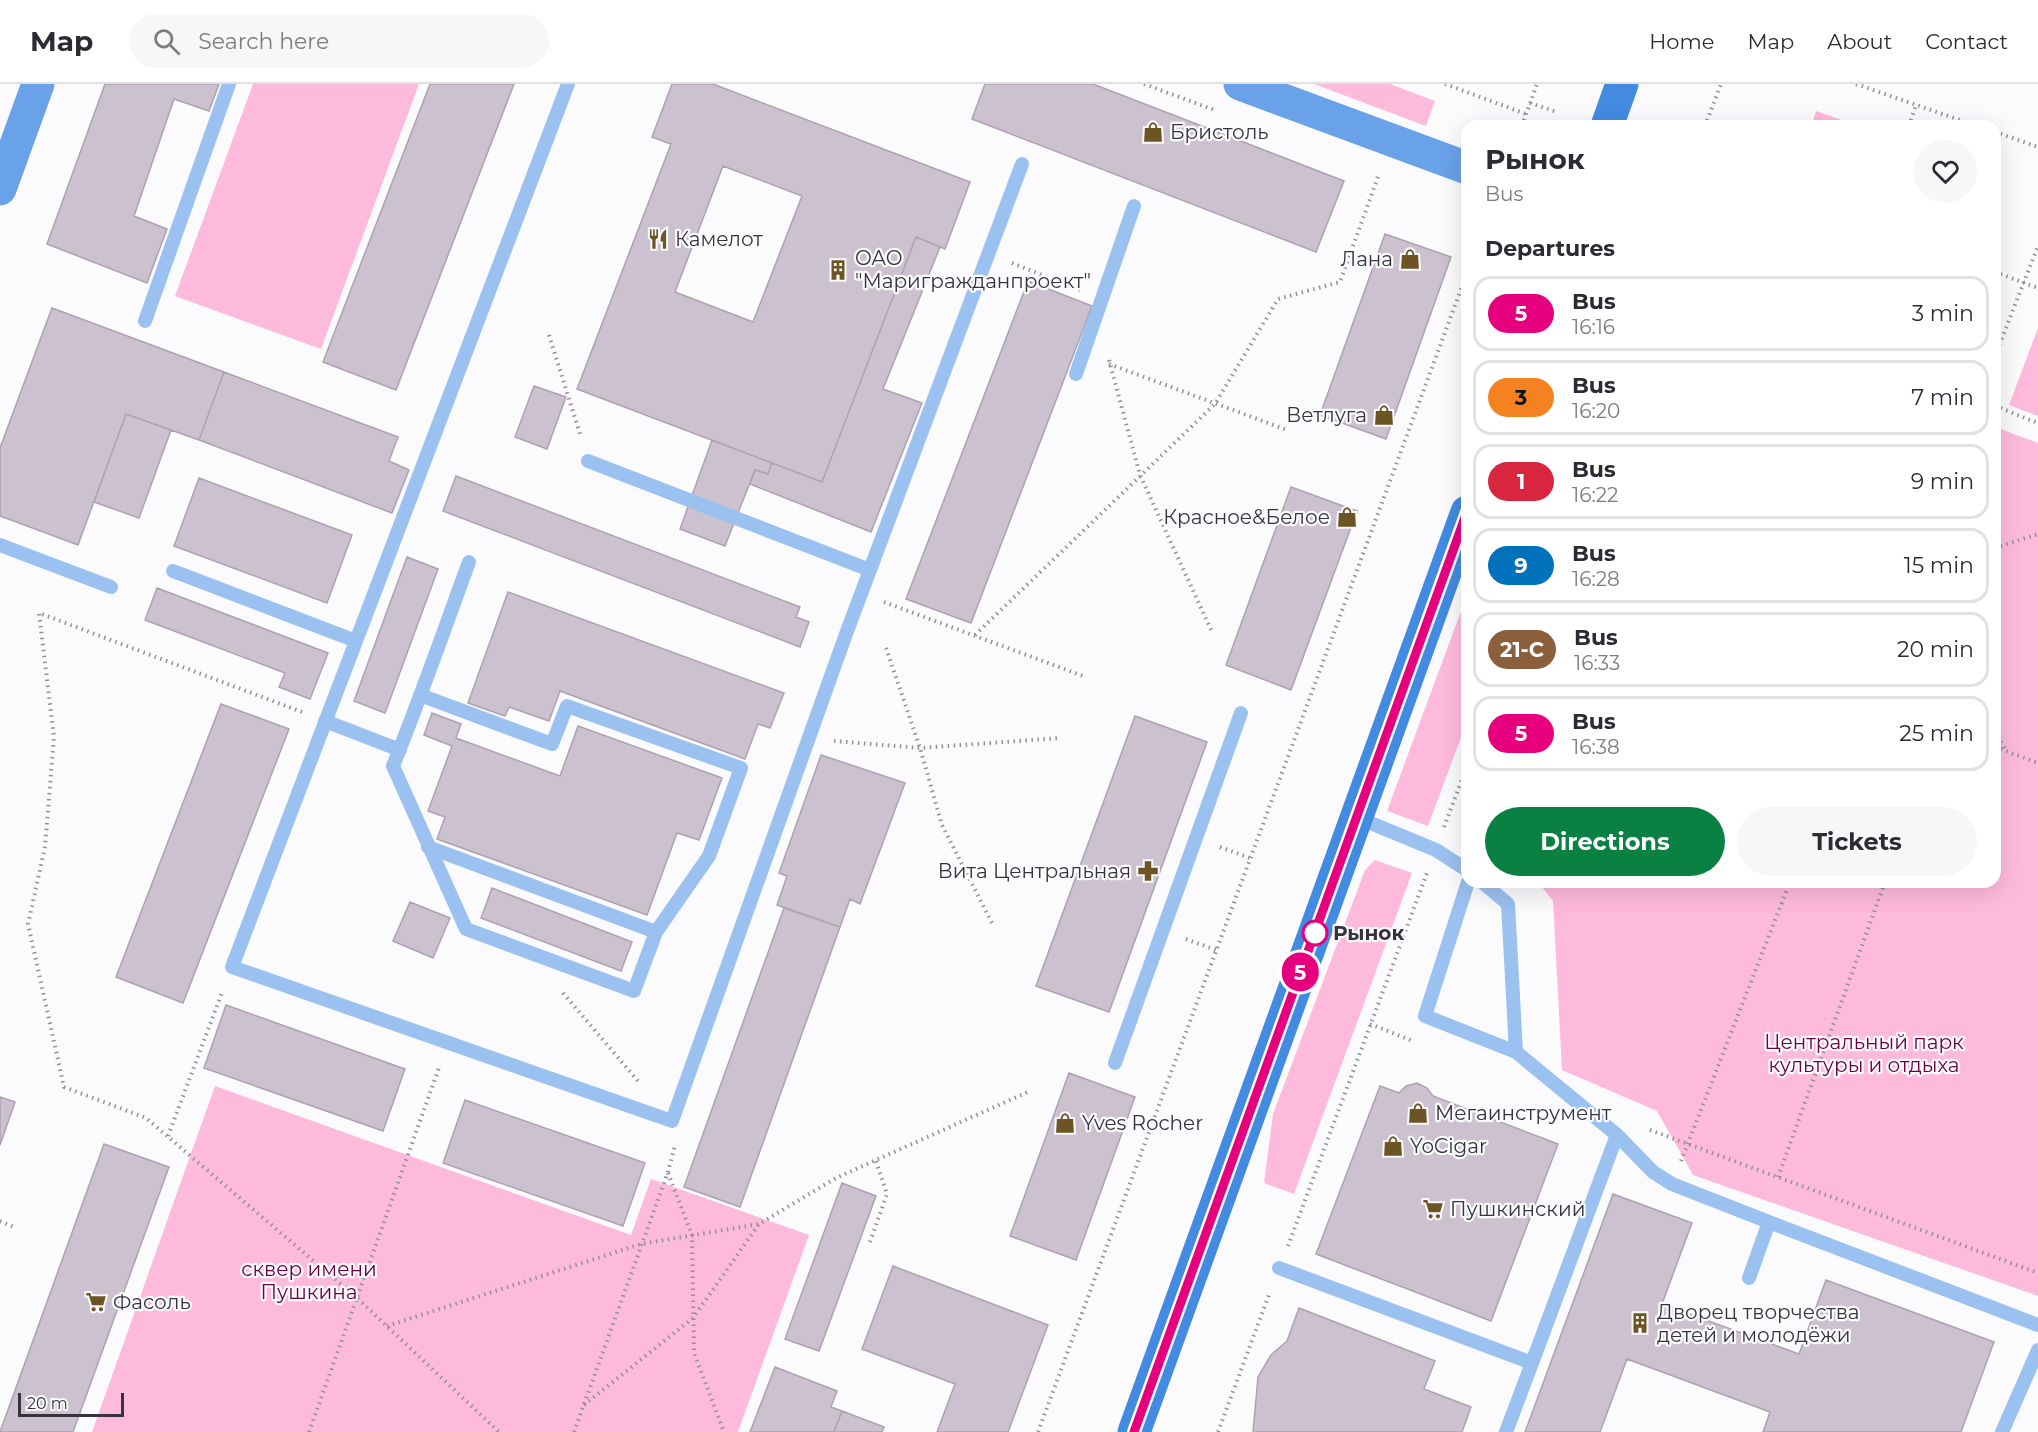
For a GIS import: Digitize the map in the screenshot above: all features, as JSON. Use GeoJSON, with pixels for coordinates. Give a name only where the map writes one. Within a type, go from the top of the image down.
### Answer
{"type":"FeatureCollection","features":[{"type":"Feature","properties":{"kind":"main road"},"geometry":{"type":"LineString","coordinates":[[1609,120],[1622,84]]}},
{"type":"Feature","properties":{"kind":"main road"},"geometry":{"type":"LineString","coordinates":[[1134,1432],[1461,528]]}},
{"type":"Feature","properties":{"kind":"street"},"geometry":{"type":"LineString","coordinates":[[2,174],[38,84]]}},
{"type":"Feature","properties":{"kind":"street"},"geometry":{"type":"LineString","coordinates":[[1240,84],[1461,166]]}},
{"type":"Feature","properties":{"kind":"lane"},"geometry":{"type":"LineString","coordinates":[[145,321],[229,84]]}},
{"type":"Feature","properties":{"kind":"lane"},"geometry":{"type":"LineString","coordinates":[[568,84],[232,967],[672,1121],[861,593],[1022,164]]}},
{"type":"Feature","properties":{"kind":"lane"},"geometry":{"type":"LineString","coordinates":[[1076,374],[1134,206]]}},
{"type":"Feature","properties":{"kind":"lane"},"geometry":{"type":"LineString","coordinates":[[588,461],[870,570]]}},
{"type":"Feature","properties":{"kind":"lane"},"geometry":{"type":"LineString","coordinates":[[0,545],[111,587]]}},
{"type":"Feature","properties":{"kind":"lane"},"geometry":{"type":"LineString","coordinates":[[420,695],[552,744],[567,706],[741,768],[709,856],[656,932],[634,990],[466,928],[393,766],[469,562]]}},
{"type":"Feature","properties":{"kind":"lane"},"geometry":{"type":"LineString","coordinates":[[173,571],[356,641]]}},
{"type":"Feature","properties":{"kind":"lane"},"geometry":{"type":"LineString","coordinates":[[1115,1063],[1241,713]]}},
{"type":"Feature","properties":{"kind":"lane"},"geometry":{"type":"LineString","coordinates":[[326,721],[400,750]]}},
{"type":"Feature","properties":{"kind":"lane"},"geometry":{"type":"LineString","coordinates":[[1356,817],[1436,850],[1461,866]]}},
{"type":"Feature","properties":{"kind":"lane"},"geometry":{"type":"LineString","coordinates":[[428,847],[656,932]]}},
{"type":"Feature","properties":{"kind":"lane"},"geometry":{"type":"LineString","coordinates":[[1466,888],[1425,1016],[1516,1052],[1617,1135],[1653,1172],[1672,1184],[2038,1326]]}},
{"type":"Feature","properties":{"kind":"lane"},"geometry":{"type":"LineString","coordinates":[[1489,888],[1508,903],[1516,1052]]}},
{"type":"Feature","properties":{"kind":"lane"},"geometry":{"type":"LineString","coordinates":[[1506,1432],[1617,1135]]}},
{"type":"Feature","properties":{"kind":"lane"},"geometry":{"type":"LineString","coordinates":[[1749,1278],[1769,1222]]}},
{"type":"Feature","properties":{"kind":"lane"},"geometry":{"type":"LineString","coordinates":[[1279,1268],[1532,1363]]}},
{"type":"Feature","properties":{"kind":"lane"},"geometry":{"type":"LineString","coordinates":[[2002,1432],[2038,1350]]}},
{"type":"Feature","properties":{"kind":"path"},"geometry":{"type":"LineString","coordinates":[[1445,84],[1526,114]]}},
{"type":"Feature","properties":{"kind":"path"},"geometry":{"type":"LineString","coordinates":[[1524,120],[1537,84]]}},
{"type":"Feature","properties":{"kind":"path"},"geometry":{"type":"LineString","coordinates":[[1707,120],[1721,84]]}},
{"type":"Feature","properties":{"kind":"path"},"geometry":{"type":"LineString","coordinates":[[1856,84],[1960,120]]}},
{"type":"Feature","properties":{"kind":"path"},"geometry":{"type":"LineString","coordinates":[[1530,103],[1557,112]]}},
{"type":"Feature","properties":{"kind":"path"},"geometry":{"type":"LineString","coordinates":[[1911,120],[1916,105]]}},
{"type":"Feature","properties":{"kind":"path"},"geometry":{"type":"LineString","coordinates":[[2001,134],[2038,147]]}},
{"type":"Feature","properties":{"kind":"path"},"geometry":{"type":"LineString","coordinates":[[975,635],[1215,404],[1278,299],[1340,282],[1380,173]]}},
{"type":"Feature","properties":{"kind":"path"},"geometry":{"type":"LineString","coordinates":[[2001,341],[2038,246]]}},
{"type":"Feature","properties":{"kind":"path"},"geometry":{"type":"LineString","coordinates":[[988,255],[1102,298]]}},
{"type":"Feature","properties":{"kind":"path"},"geometry":{"type":"LineString","coordinates":[[2001,274],[2038,288]]}},
{"type":"Feature","properties":{"kind":"path"},"geometry":{"type":"LineString","coordinates":[[1038,1432],[1461,289]]}},
{"type":"Feature","properties":{"kind":"path"},"geometry":{"type":"LineString","coordinates":[[549,335],[588,461]]}},
{"type":"Feature","properties":{"kind":"path"},"geometry":{"type":"LineString","coordinates":[[1083,354],[1287,430]]}},
{"type":"Feature","properties":{"kind":"path"},"geometry":{"type":"LineString","coordinates":[[1108,354],[1140,475],[1213,634]]}},
{"type":"Feature","properties":{"kind":"path"},"geometry":{"type":"LineString","coordinates":[[2001,408],[2038,423]]}},
{"type":"Feature","properties":{"kind":"path"},"geometry":{"type":"LineString","coordinates":[[2001,546],[2038,534]]}},
{"type":"Feature","properties":{"kind":"path"},"geometry":{"type":"LineString","coordinates":[[861,593],[1083,676]]}},
{"type":"Feature","properties":{"kind":"path"},"geometry":{"type":"LineString","coordinates":[[326,721],[39,613],[54,737],[45,848],[28,924],[64,1087],[147,1118],[357,1298],[500,1432]]}},
{"type":"Feature","properties":{"kind":"path"},"geometry":{"type":"LineString","coordinates":[[886,648],[920,748],[942,825],[993,925]]}},
{"type":"Feature","properties":{"kind":"path"},"geometry":{"type":"LineString","coordinates":[[808,739],[920,748],[1060,738]]}},
{"type":"Feature","properties":{"kind":"path"},"geometry":{"type":"LineString","coordinates":[[2001,742],[2006,752]]}},
{"type":"Feature","properties":{"kind":"path"},"geometry":{"type":"LineString","coordinates":[[2001,750],[2038,763]]}},
{"type":"Feature","properties":{"kind":"path"},"geometry":{"type":"LineString","coordinates":[[1220,1432],[1221,1424],[1461,782]]}},
{"type":"Feature","properties":{"kind":"path"},"geometry":{"type":"LineString","coordinates":[[1196,838],[1250,858]]}},
{"type":"Feature","properties":{"kind":"path"},"geometry":{"type":"LineString","coordinates":[[1672,1184],[1788,888]]}},
{"type":"Feature","properties":{"kind":"path"},"geometry":{"type":"LineString","coordinates":[[1777,1178],[1883,888]]}},
{"type":"Feature","properties":{"kind":"path"},"geometry":{"type":"LineString","coordinates":[[1163,931],[1216,950]]}},
{"type":"Feature","properties":{"kind":"path"},"geometry":{"type":"LineString","coordinates":[[555,962],[563,993],[672,1121],[676,1150],[573,1432]]}},
{"type":"Feature","properties":{"kind":"path"},"geometry":{"type":"LineString","coordinates":[[168,1136],[232,967]]}},
{"type":"Feature","properties":{"kind":"path"},"geometry":{"type":"LineString","coordinates":[[1370,1024],[1414,1041]]}},
{"type":"Feature","properties":{"kind":"path"},"geometry":{"type":"LineString","coordinates":[[309,1432],[449,1042]]}},
{"type":"Feature","properties":{"kind":"path"},"geometry":{"type":"LineString","coordinates":[[387,1326],[641,1244],[759,1224],[836,1178],[1030,1091]]}},
{"type":"Feature","properties":{"kind":"path"},"geometry":{"type":"LineString","coordinates":[[1644,1128],[2038,1273]]}},
{"type":"Feature","properties":{"kind":"path"},"geometry":{"type":"LineString","coordinates":[[870,1242],[887,1194],[876,1160]]}},
{"type":"Feature","properties":{"kind":"path"},"geometry":{"type":"LineString","coordinates":[[668,1172],[692,1235],[694,1353],[724,1432]]}},
{"type":"Feature","properties":{"kind":"path"},"geometry":{"type":"LineString","coordinates":[[0,1221],[14,1227]]}},
{"type":"Feature","properties":{"kind":"path"},"geometry":{"type":"LineString","coordinates":[[583,1406],[693,1318],[759,1224]]}},
{"type":"Feature","properties":{"kind":"green space"},"geometry":{"type":"Polygon","coordinates":[[[253,84],[419,84],[321,349],[175,296],[253,84]]]}},
{"type":"Feature","properties":{"kind":"green space"},"geometry":{"type":"Polygon","coordinates":[[[1314,84],[1390,84],[1435,101],[1426,126],[1314,84]]]}},
{"type":"Feature","properties":{"kind":"green space"},"geometry":{"type":"Polygon","coordinates":[[[1816,111],[1842,120],[1813,120],[1816,111]]]}},
{"type":"Feature","properties":{"kind":"green space"},"geometry":{"type":"Polygon","coordinates":[[[2038,328],[2038,416],[2009,405],[2038,328]]]}},
{"type":"Feature","properties":{"kind":"green space","name":"Центральный парк культуры и отдыха"},"geometry":{"type":"Polygon","coordinates":[[[2001,429],[2038,443],[2038,1296],[1693,1175],[1657,1111],[1562,1070],[1553,901],[1543,888],[2001,888],[2001,429]]]}},
{"type":"Feature","properties":{"kind":"green space"},"geometry":{"type":"Polygon","coordinates":[[[1461,611],[1461,737],[1428,826],[1387,811],[1461,611]]]}},
{"type":"Feature","properties":{"kind":"green space"},"geometry":{"type":"Polygon","coordinates":[[[1375,860],[1412,873],[1294,1194],[1264,1183],[1273,1114],[1365,870],[1375,860]]]}},
{"type":"Feature","properties":{"kind":"green space","name":"сквер имени Пушкина"},"geometry":{"type":"Polygon","coordinates":[[[215,1086],[631,1235],[651,1179],[809,1235],[738,1432],[92,1432],[215,1086]]]}},
{"type":"Feature","properties":{"kind":"building"},"geometry":{"type":"Polygon","coordinates":[[[105,84],[219,84],[209,111],[174,99],[134,216],[167,229],[147,283],[47,244],[105,84]]]}},
{"type":"Feature","properties":{"kind":"building"},"geometry":{"type":"Polygon","coordinates":[[[430,84],[514,84],[396,390],[323,362],[430,84]]]}},
{"type":"Feature","properties":{"kind":"building","name":"OAO \"Маригражданпроект\""},"geometry":{"type":"Polygon","coordinates":[[[672,84],[713,84],[970,182],[945,249],[916,237],[822,482],[577,389],[671,144],[652,137],[672,84]],[[723,166],[675,292],[753,322],[802,196],[723,166]]]}},
{"type":"Feature","properties":{"kind":"building"},"geometry":{"type":"Polygon","coordinates":[[[985,84],[1093,84],[1344,181],[1316,252],[972,119],[985,84]]]}},
{"type":"Feature","properties":{"kind":"building"},"geometry":{"type":"Polygon","coordinates":[[[1385,234],[1451,257],[1386,439],[1320,415],[1385,234]]]}},
{"type":"Feature","properties":{"kind":"building"},"geometry":{"type":"Polygon","coordinates":[[[916,237],[940,247],[883,389],[922,403],[871,532],[750,484],[755,470],[768,474],[772,463],[822,482],[916,237]]]}},
{"type":"Feature","properties":{"kind":"building"},"geometry":{"type":"Polygon","coordinates":[[[1028,281],[1092,306],[971,623],[906,599],[1028,281]]]}},
{"type":"Feature","properties":{"kind":"building"},"geometry":{"type":"Polygon","coordinates":[[[52,308],[224,372],[199,440],[126,414],[78,545],[0,516],[0,448],[52,308]]]}},
{"type":"Feature","properties":{"kind":"building"},"geometry":{"type":"Polygon","coordinates":[[[224,372],[398,437],[389,461],[409,470],[392,513],[199,440],[224,372]]]}},
{"type":"Feature","properties":{"kind":"building"},"geometry":{"type":"Polygon","coordinates":[[[534,386],[566,397],[547,449],[515,437],[534,386]]]}},
{"type":"Feature","properties":{"kind":"building"},"geometry":{"type":"Polygon","coordinates":[[[126,414],[171,430],[139,518],[94,502],[126,414]]]}},
{"type":"Feature","properties":{"kind":"building"},"geometry":{"type":"Polygon","coordinates":[[[712,440],[772,463],[768,474],[755,470],[725,546],[680,529],[712,440]]]}},
{"type":"Feature","properties":{"kind":"building"},"geometry":{"type":"Polygon","coordinates":[[[456,476],[800,607],[796,617],[809,622],[800,647],[443,511],[456,476]]]}},
{"type":"Feature","properties":{"kind":"building"},"geometry":{"type":"Polygon","coordinates":[[[199,478],[352,535],[327,603],[174,546],[199,478]]]}},
{"type":"Feature","properties":{"kind":"building"},"geometry":{"type":"Polygon","coordinates":[[[1291,487],[1357,511],[1291,690],[1226,665],[1291,487]]]}},
{"type":"Feature","properties":{"kind":"building"},"geometry":{"type":"Polygon","coordinates":[[[407,557],[438,569],[385,713],[354,701],[407,557]]]}},
{"type":"Feature","properties":{"kind":"building"},"geometry":{"type":"Polygon","coordinates":[[[157,588],[328,653],[310,699],[279,687],[285,673],[145,620],[157,588]]]}},
{"type":"Feature","properties":{"kind":"building"},"geometry":{"type":"Polygon","coordinates":[[[508,592],[784,693],[770,728],[758,724],[745,759],[560,691],[549,721],[509,707],[505,716],[468,703],[508,592]]]}},
{"type":"Feature","properties":{"kind":"building"},"geometry":{"type":"Polygon","coordinates":[[[221,704],[289,729],[183,1003],[116,977],[221,704]]]}},
{"type":"Feature","properties":{"kind":"building"},"geometry":{"type":"Polygon","coordinates":[[[432,713],[461,724],[456,738],[560,776],[578,726],[722,778],[699,840],[677,833],[647,915],[437,839],[445,817],[428,811],[452,746],[424,735],[432,713]]]}},
{"type":"Feature","properties":{"kind":"building"},"geometry":{"type":"Polygon","coordinates":[[[1135,716],[1207,742],[1109,1012],[1036,986],[1135,716]]]}},
{"type":"Feature","properties":{"kind":"building"},"geometry":{"type":"Polygon","coordinates":[[[821,755],[905,783],[860,904],[850,899],[840,927],[777,905],[787,876],[779,873],[821,755]]]}},
{"type":"Feature","properties":{"kind":"building"},"geometry":{"type":"Polygon","coordinates":[[[492,888],[632,942],[621,971],[481,918],[492,888]]]}},
{"type":"Feature","properties":{"kind":"building"},"geometry":{"type":"Polygon","coordinates":[[[410,902],[450,918],[433,958],[393,941],[410,902]]]}},
{"type":"Feature","properties":{"kind":"building"},"geometry":{"type":"Polygon","coordinates":[[[784,908],[840,927],[740,1207],[684,1187],[784,908]]]}},
{"type":"Feature","properties":{"kind":"building"},"geometry":{"type":"Polygon","coordinates":[[[226,1005],[405,1069],[383,1131],[204,1068],[226,1005]]]}},
{"type":"Feature","properties":{"kind":"building"},"geometry":{"type":"Polygon","coordinates":[[[1069,1073],[1135,1097],[1076,1260],[1010,1236],[1069,1073]]]}},
{"type":"Feature","properties":{"kind":"building","name":"Пушкинский"},"geometry":{"type":"Polygon","coordinates":[[[1417,1083],[1427,1088],[1433,1096],[1558,1144],[1491,1321],[1316,1254],[1380,1086],[1399,1093],[1406,1086],[1417,1083]]]}},
{"type":"Feature","properties":{"kind":"building"},"geometry":{"type":"Polygon","coordinates":[[[0,1097],[15,1102],[0,1145],[0,1097]]]}},
{"type":"Feature","properties":{"kind":"building"},"geometry":{"type":"Polygon","coordinates":[[[465,1100],[645,1163],[623,1226],[443,1163],[465,1100]]]}},
{"type":"Feature","properties":{"kind":"building"},"geometry":{"type":"Polygon","coordinates":[[[104,1144],[169,1167],[73,1432],[0,1432],[104,1144]]]}},
{"type":"Feature","properties":{"kind":"building"},"geometry":{"type":"Polygon","coordinates":[[[842,1183],[876,1196],[819,1351],[785,1339],[842,1183]]]}},
{"type":"Feature","properties":{"kind":"building","name":"Дворец творчества детей и молодёжи"},"geometry":{"type":"Polygon","coordinates":[[[1613,1194],[1692,1223],[1662,1304],[1799,1354],[1826,1280],[1994,1342],[1961,1432],[1763,1432],[1770,1412],[1627,1359],[1600,1432],[1525,1432],[1613,1194]]]}},
{"type":"Feature","properties":{"kind":"building"},"geometry":{"type":"Polygon","coordinates":[[[893,1266],[1048,1325],[1008,1432],[937,1432],[955,1384],[862,1349],[893,1266]]]}},
{"type":"Feature","properties":{"kind":"building"},"geometry":{"type":"Polygon","coordinates":[[[1299,1308],[1435,1361],[1424,1389],[1471,1407],[1462,1432],[1253,1432],[1258,1377],[1271,1355],[1287,1341],[1299,1308]]]}},
{"type":"Feature","properties":{"kind":"building"},"geometry":{"type":"Polygon","coordinates":[[[775,1367],[837,1391],[831,1407],[842,1411],[834,1432],[750,1432],[775,1367]]]}},
{"type":"Feature","properties":{"kind":"building"},"geometry":{"type":"Polygon","coordinates":[[[842,1411],[884,1427],[882,1432],[834,1432],[842,1411]]]}},
{"type":"Feature","properties":{"kind":"bus line","name":"5"},"geometry":{"type":"LineString","coordinates":[[1134,1432],[1461,529]]}},
{"type":"Feature","properties":{"kind":"place","name":"Бристоль"},"geometry":{"type":"Point","coordinates":[1153,132]}},
{"type":"Feature","properties":{"kind":"place","name":"Камелот"},"geometry":{"type":"Point","coordinates":[658,239]}},
{"type":"Feature","properties":{"kind":"place","name":"Лана"},"geometry":{"type":"Point","coordinates":[1410,259]}},
{"type":"Feature","properties":{"kind":"place","name":"OAO \"Маригражданпроект\""},"geometry":{"type":"Point","coordinates":[838,270]}},
{"type":"Feature","properties":{"kind":"place","name":"Ветлуга"},"geometry":{"type":"Point","coordinates":[1384,415]}},
{"type":"Feature","properties":{"kind":"place","name":"Красное&Белое"},"geometry":{"type":"Point","coordinates":[1347,517]}},
{"type":"Feature","properties":{"kind":"place","name":"Вита Центральная"},"geometry":{"type":"Point","coordinates":[1148,871]}},
{"type":"Feature","properties":{"kind":"place","name":"Рынок"},"geometry":{"type":"Point","coordinates":[1315,933]}},
{"type":"Feature","properties":{"kind":"place","name":"Мегаинструмент"},"geometry":{"type":"Point","coordinates":[1418,1113]}},
{"type":"Feature","properties":{"kind":"place","name":"Yves Rocher"},"geometry":{"type":"Point","coordinates":[1065,1123]}},
{"type":"Feature","properties":{"kind":"place","name":"YoCigar"},"geometry":{"type":"Point","coordinates":[1393,1146]}},
{"type":"Feature","properties":{"kind":"place","name":"Пушкинский"},"geometry":{"type":"Point","coordinates":[1433,1209]}},
{"type":"Feature","properties":{"kind":"place","name":"Фасоль"},"geometry":{"type":"Point","coordinates":[96,1302]}},
{"type":"Feature","properties":{"kind":"place","name":"Дворец творчества детей и молодёжи"},"geometry":{"type":"Point","coordinates":[1640,1323]}}]}
